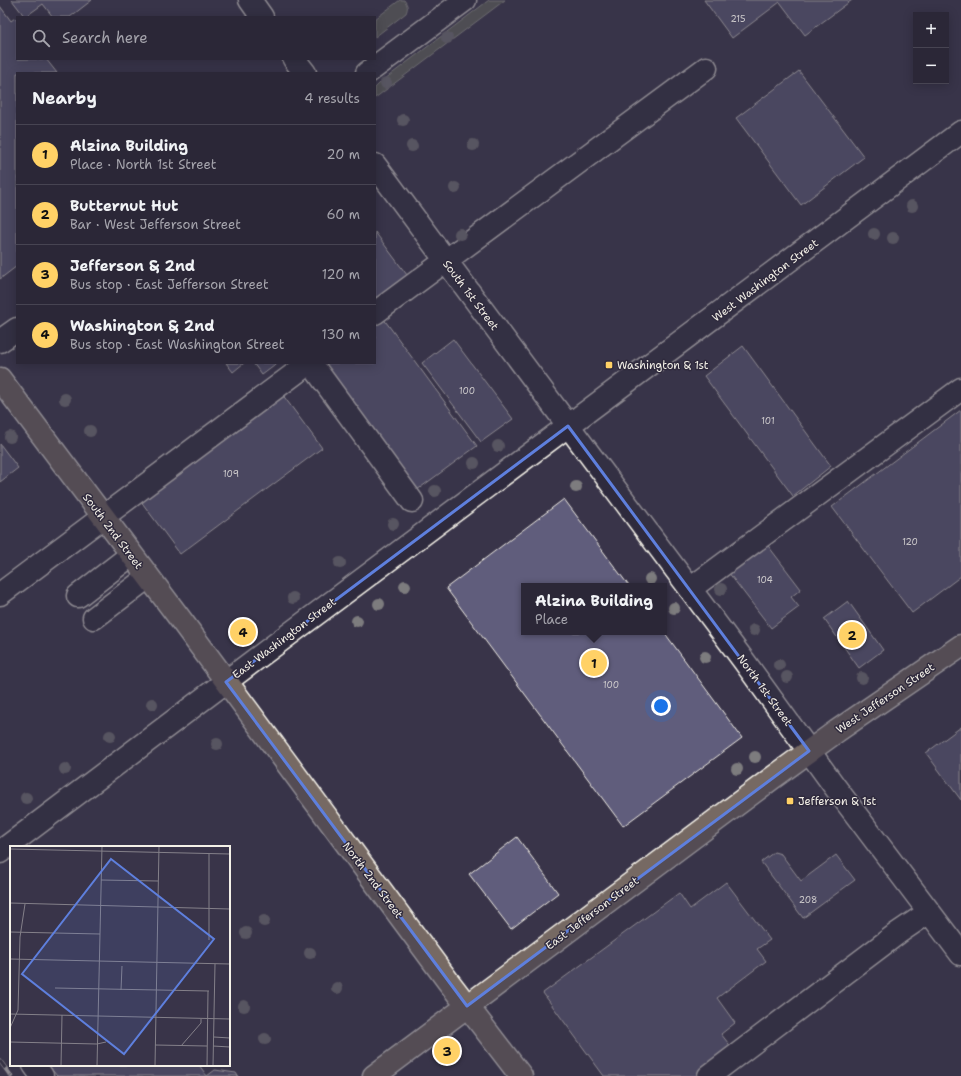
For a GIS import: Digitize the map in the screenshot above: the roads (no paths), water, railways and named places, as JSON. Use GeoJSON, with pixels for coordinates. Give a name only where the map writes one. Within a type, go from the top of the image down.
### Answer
{"type":"FeatureCollection","features":[{"type":"Feature","properties":{"kind":"main road","name":"South 2nd Street"},"geometry":{"type":"LineString","coordinates":[[0,379],[226,682]]}},
{"type":"Feature","properties":{"kind":"main road","name":"West Jefferson Street"},"geometry":{"type":"LineString","coordinates":[[809,751],[961,646]]}},
{"type":"Feature","properties":{"kind":"main road","name":"North 2nd Street"},"geometry":{"type":"LineString","coordinates":[[226,682],[467,1006],[521,1076]]}},
{"type":"Feature","properties":{"kind":"main road","name":"East Jefferson Street"},"geometry":{"type":"LineString","coordinates":[[374,1076],[809,751]]}},
{"type":"Feature","properties":{"kind":"street"},"geometry":{"type":"LineString","coordinates":[[250,0],[261,16]]}},
{"type":"Feature","properties":{"kind":"street"},"geometry":{"type":"LineString","coordinates":[[368,72],[465,0]]}},
{"type":"Feature","properties":{"kind":"street"},"geometry":{"type":"LineString","coordinates":[[295,60],[304,72]]}},
{"type":"Feature","properties":{"kind":"street"},"geometry":{"type":"LineString","coordinates":[[376,312],[706,68]]}},
{"type":"Feature","properties":{"kind":"street","name":"West Washington Street"},"geometry":{"type":"LineString","coordinates":[[568,426],[961,132]]}},
{"type":"Feature","properties":{"kind":"street","name":"South 1st Street"},"geometry":{"type":"LineString","coordinates":[[376,165],[568,426]]}},
{"type":"Feature","properties":{"kind":"street"},"geometry":{"type":"LineString","coordinates":[[0,341],[16,330]]}},
{"type":"Feature","properties":{"kind":"street"},"geometry":{"type":"LineString","coordinates":[[0,594],[309,364]]}},
{"type":"Feature","properties":{"kind":"street"},"geometry":{"type":"LineString","coordinates":[[311,364],[412,501]]}},
{"type":"Feature","properties":{"kind":"street"},"geometry":{"type":"LineString","coordinates":[[690,589],[961,389]]}},
{"type":"Feature","properties":{"kind":"street","name":"North 1st Street"},"geometry":{"type":"LineString","coordinates":[[568,426],[961,954]]}},
{"type":"Feature","properties":{"kind":"street","name":"East Washington Street"},"geometry":{"type":"LineString","coordinates":[[0,852],[568,426]]}},
{"type":"Feature","properties":{"kind":"street"},"geometry":{"type":"LineString","coordinates":[[78,596],[131,555]]}},
{"type":"Feature","properties":{"kind":"street"},"geometry":{"type":"LineString","coordinates":[[94,618],[148,577]]}},
{"type":"Feature","properties":{"kind":"street"},"geometry":{"type":"LineString","coordinates":[[709,1076],[893,937],[929,912]]}},
{"type":"Feature","properties":{"kind":"street"},"geometry":{"type":"LineString","coordinates":[[35,1066],[42,1076]]}},
{"type":"Feature","properties":{"kind":"railway"},"geometry":{"type":"LineString","coordinates":[[0,1061],[11,1076]]}},
{"type":"Feature","properties":{"kind":"place","name":"Washington & 1st"},"geometry":{"type":"Point","coordinates":[609,365]}},
{"type":"Feature","properties":{"kind":"place","name":"Washington & 2nd"},"geometry":{"type":"Point","coordinates":[243,632]}},
{"type":"Feature","properties":{"kind":"place","name":"Butternut Hut"},"geometry":{"type":"Point","coordinates":[852,635]}},
{"type":"Feature","properties":{"kind":"place","name":"Alzina Building"},"geometry":{"type":"Point","coordinates":[594,663]}},
{"type":"Feature","properties":{"kind":"place","name":"Jefferson & 1st"},"geometry":{"type":"Point","coordinates":[790,801]}},
{"type":"Feature","properties":{"kind":"place","name":"Jefferson & 2nd"},"geometry":{"type":"Point","coordinates":[447,1051]}}]}
